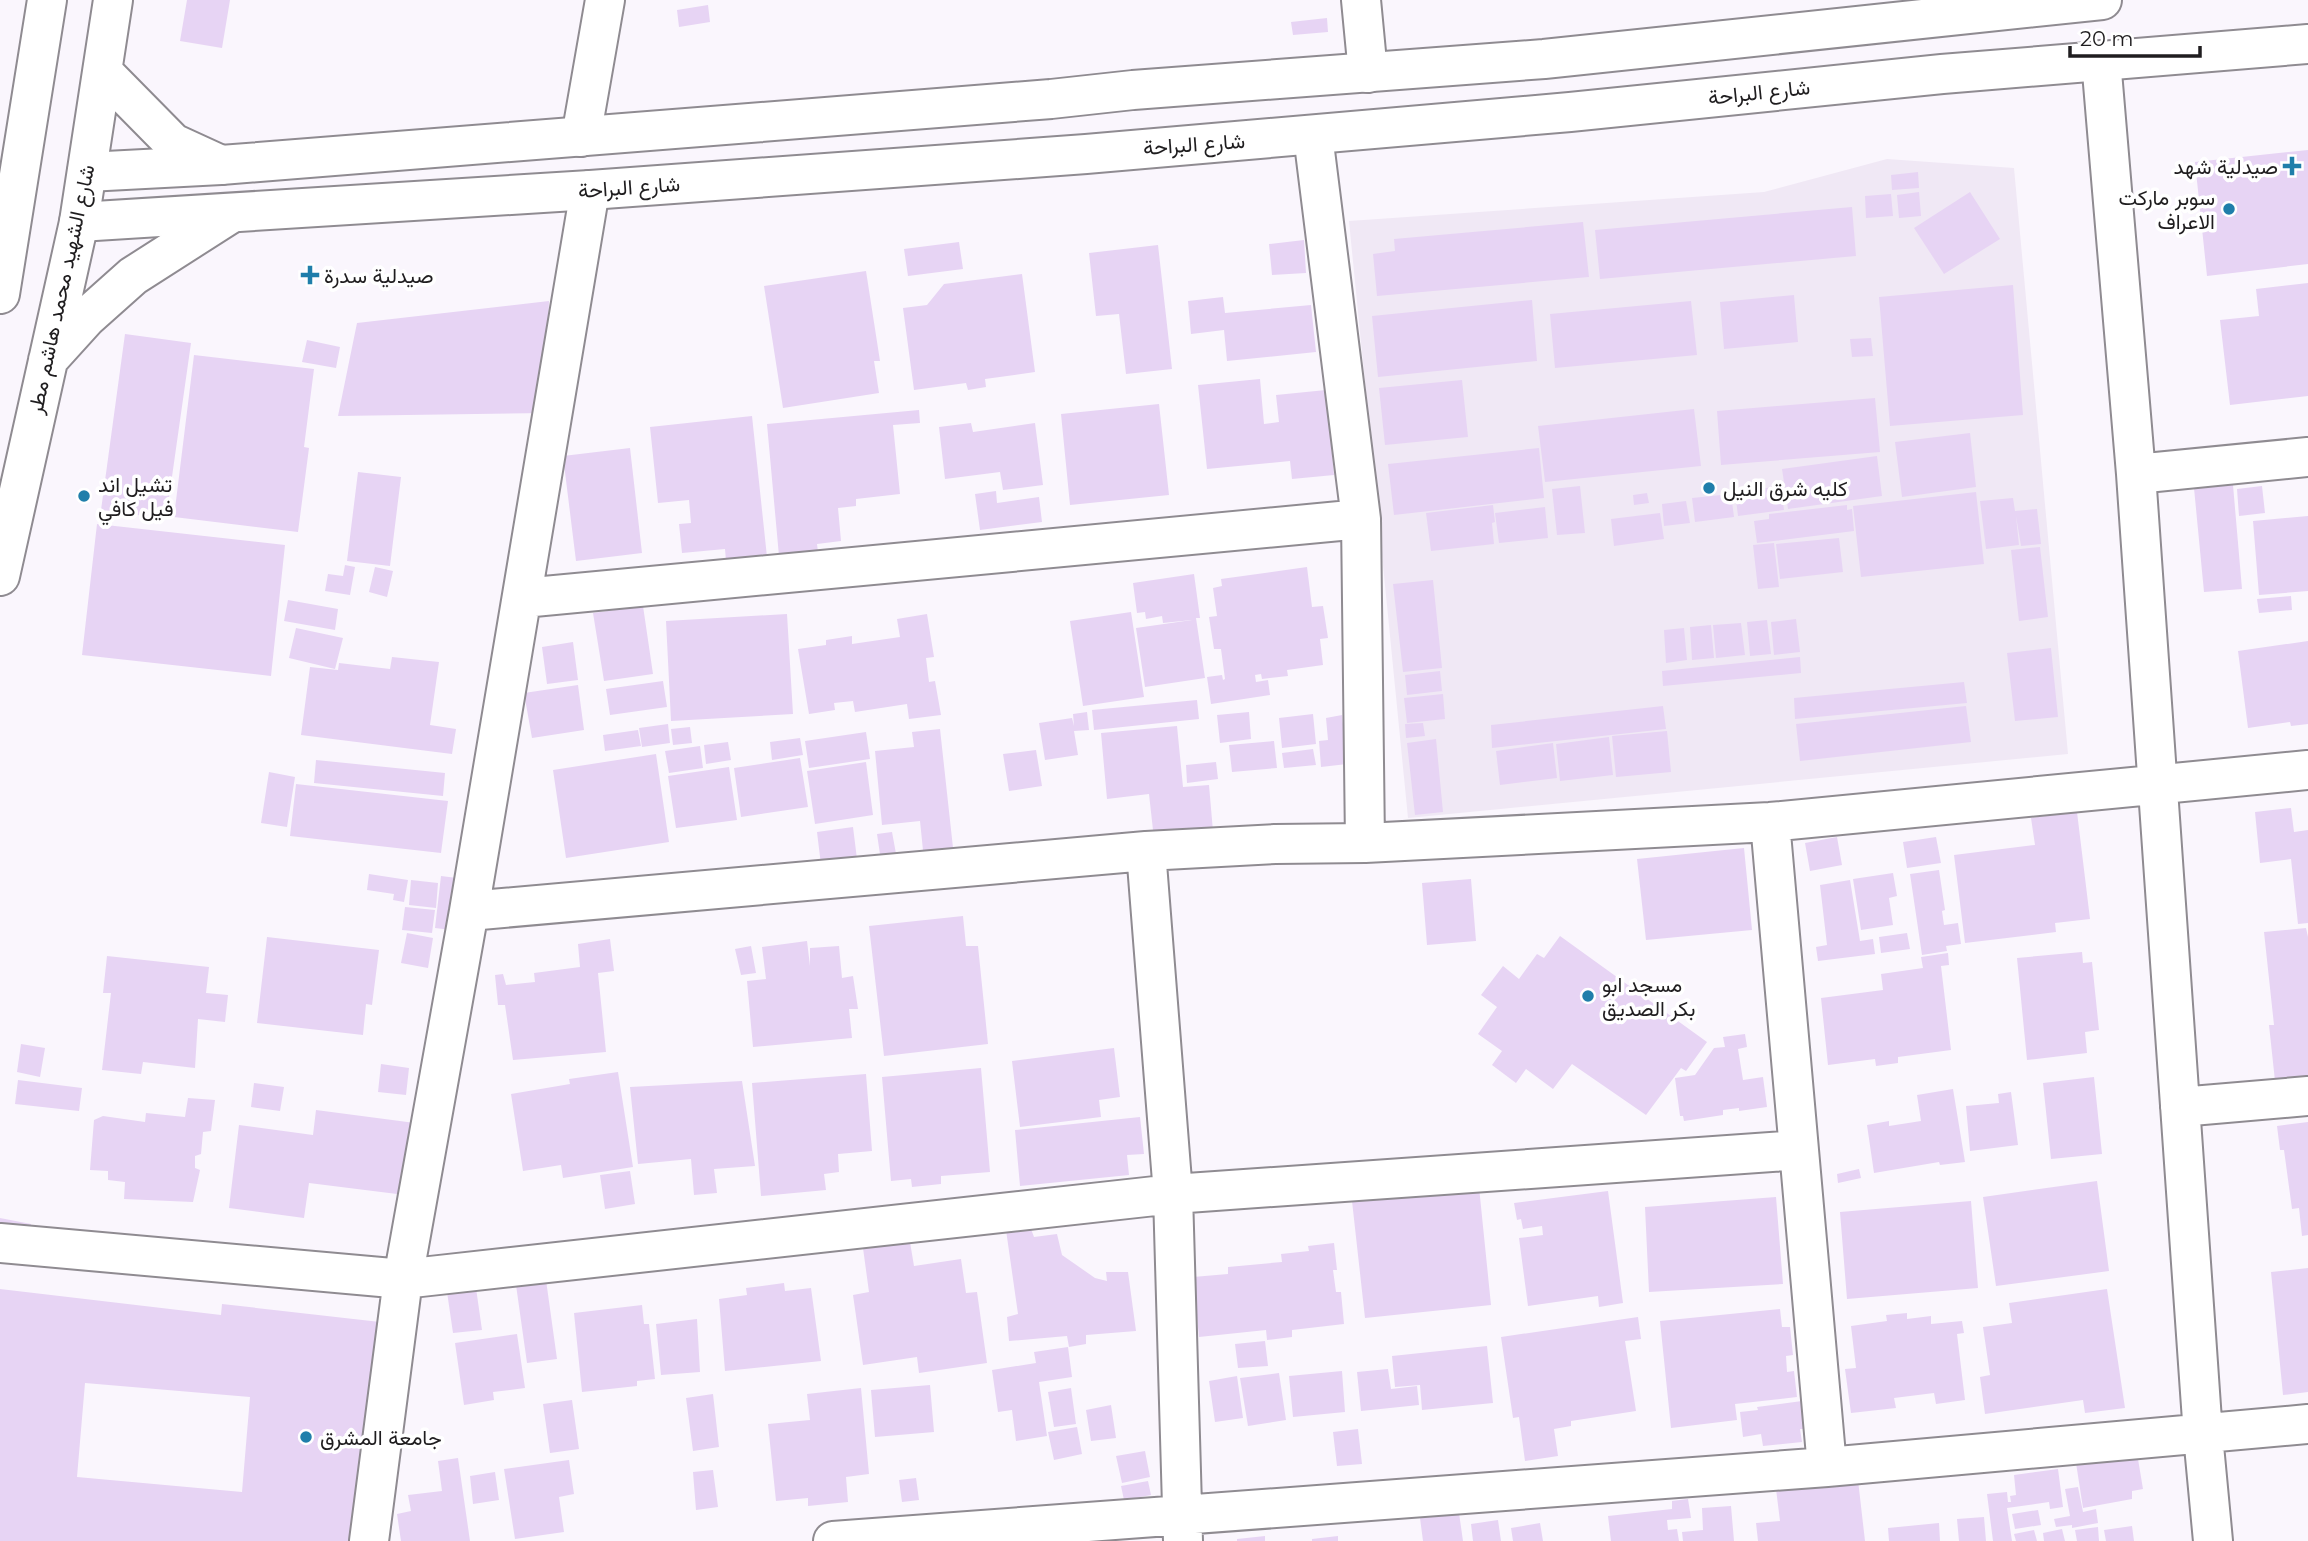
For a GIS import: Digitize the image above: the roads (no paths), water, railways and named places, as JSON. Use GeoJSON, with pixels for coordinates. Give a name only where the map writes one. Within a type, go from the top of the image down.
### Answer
{"type":"FeatureCollection","features":[{"type":"Feature","properties":{"kind":"street"},"geometry":{"type":"LineString","coordinates":[[0,294],[47,0]]}},
{"type":"Feature","properties":{"kind":"street","name":"شارع الشهيد محمد هاشم مطر"},"geometry":{"type":"LineString","coordinates":[[0,576],[79,222],[113,0]]}},
{"type":"Feature","properties":{"kind":"street"},"geometry":{"type":"LineString","coordinates":[[581,137],[605,0]]}},
{"type":"Feature","properties":{"kind":"street"},"geometry":{"type":"LineString","coordinates":[[1361,0],[1368,73]]}},
{"type":"Feature","properties":{"kind":"street"},"geometry":{"type":"LineString","coordinates":[[87,172],[221,165],[1544,59],[2102,0]]}},
{"type":"Feature","properties":{"kind":"street","name":"شارع البراحة"},"geometry":{"type":"LineString","coordinates":[[79,222],[590,190],[1313,135],[1942,74],[2308,44]]}},
{"type":"Feature","properties":{"kind":"street"},"geometry":{"type":"LineString","coordinates":[[2101,60],[2136,474],[2203,1435],[2213,1541]]}},
{"type":"Feature","properties":{"kind":"street"},"geometry":{"type":"LineString","coordinates":[[103,72],[173,143],[221,165]]}},
{"type":"Feature","properties":{"kind":"street"},"geometry":{"type":"LineString","coordinates":[[1313,135],[1361,519],[1365,843]]}},
{"type":"Feature","properties":{"kind":"street"},"geometry":{"type":"LineString","coordinates":[[369,1541],[403,1279],[523,598],[590,190]]}},
{"type":"Feature","properties":{"kind":"street"},"geometry":{"type":"LineString","coordinates":[[48,360],[87,317],[133,276],[230,214]]}},
{"type":"Feature","properties":{"kind":"street"},"geometry":{"type":"LineString","coordinates":[[2136,474],[2308,457]]}},
{"type":"Feature","properties":{"kind":"street"},"geometry":{"type":"LineString","coordinates":[[523,598],[1361,519]]}},
{"type":"Feature","properties":{"kind":"street"},"geometry":{"type":"LineString","coordinates":[[469,911],[1146,851],[1275,844],[1365,843],[1770,822],[2308,770]]}},
{"type":"Feature","properties":{"kind":"street"},"geometry":{"type":"LineString","coordinates":[[1770,822],[1827,1468]]}},
{"type":"Feature","properties":{"kind":"street"},"geometry":{"type":"LineString","coordinates":[[1146,851],[1174,1194],[1182,1527]]}},
{"type":"Feature","properties":{"kind":"street"},"geometry":{"type":"LineString","coordinates":[[2180,1107],[2308,1096]]}},
{"type":"Feature","properties":{"kind":"street"},"geometry":{"type":"LineString","coordinates":[[0,1243],[403,1279],[1174,1194],[1799,1150]]}},
{"type":"Feature","properties":{"kind":"street"},"geometry":{"type":"LineString","coordinates":[[833,1541],[1182,1527],[2308,1424]]}},
{"type":"Feature","properties":{"kind":"place","name":"صيدلية شهد"},"geometry":{"type":"Point","coordinates":[2292,166]}},
{"type":"Feature","properties":{"kind":"place","name":"سوبر ماركت الاعراف"},"geometry":{"type":"Point","coordinates":[2229,209]}},
{"type":"Feature","properties":{"kind":"place","name":"صيدلية سدرة"},"geometry":{"type":"Point","coordinates":[310,275]}},
{"type":"Feature","properties":{"kind":"place","name":"كليه شرق النيل"},"geometry":{"type":"Point","coordinates":[1709,488]}},
{"type":"Feature","properties":{"kind":"place","name":"تشيل اند فيل كافي"},"geometry":{"type":"Point","coordinates":[84,496]}},
{"type":"Feature","properties":{"kind":"place","name":"مسجد ابو بكر الصديق"},"geometry":{"type":"Point","coordinates":[1588,996]}},
{"type":"Feature","properties":{"kind":"place","name":"جامعة المشرق"},"geometry":{"type":"Point","coordinates":[306,1437]}}]}
